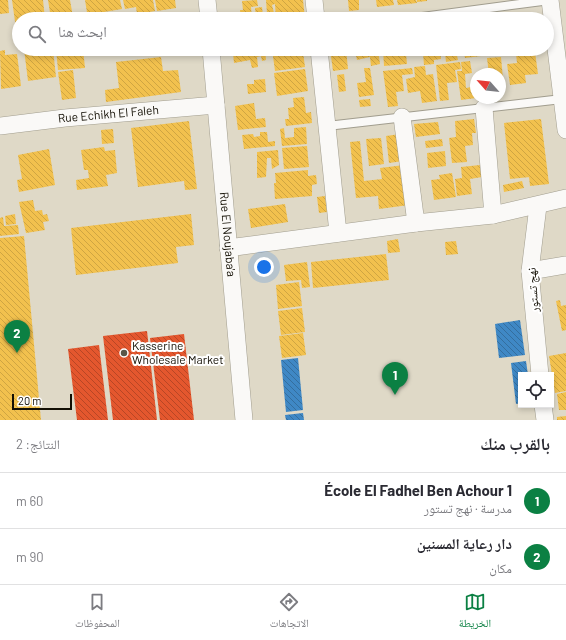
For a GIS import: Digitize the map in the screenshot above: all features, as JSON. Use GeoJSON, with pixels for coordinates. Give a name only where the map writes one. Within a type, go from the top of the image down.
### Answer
{"type":"FeatureCollection","features":[{"type":"Feature","properties":{"kind":"street"},"geometry":{"type":"LineString","coordinates":[[207,0],[208,12]]}},
{"type":"Feature","properties":{"kind":"street"},"geometry":{"type":"LineString","coordinates":[[314,0],[315,12]]}},
{"type":"Feature","properties":{"kind":"street"},"geometry":{"type":"LineString","coordinates":[[550,0],[552,12]]}},
{"type":"Feature","properties":{"kind":"street"},"geometry":{"type":"LineString","coordinates":[[554,29],[563,93],[566,130]]}},
{"type":"Feature","properties":{"kind":"street","name":"Rue El Noujaba'a"},"geometry":{"type":"LineString","coordinates":[[212,56],[244,420]]}},
{"type":"Feature","properties":{"kind":"street"},"geometry":{"type":"LineString","coordinates":[[320,56],[338,233]]}},
{"type":"Feature","properties":{"kind":"street","name":"Rue Echikh El Faleh"},"geometry":{"type":"LineString","coordinates":[[0,126],[65,118],[216,105]]}},
{"type":"Feature","properties":{"kind":"street"},"geometry":{"type":"LineString","coordinates":[[484,108],[493,215]]}},
{"type":"Feature","properties":{"kind":"street"},"geometry":{"type":"LineString","coordinates":[[402,117],[416,223]]}},
{"type":"Feature","properties":{"kind":"street"},"geometry":{"type":"LineString","coordinates":[[228,248],[416,223],[493,215],[538,206],[566,198]]}},
{"type":"Feature","properties":{"kind":"street","name":"نهج تستور"},"geometry":{"type":"LineString","coordinates":[[538,206],[530,271],[540,372]]}},
{"type":"Feature","properties":{"kind":"street"},"geometry":{"type":"LineString","coordinates":[[530,271],[566,265]]}},
{"type":"Feature","properties":{"kind":"street"},"geometry":{"type":"LineString","coordinates":[[543,408],[545,420]]}},
{"type":"Feature","properties":{"kind":"lane"},"geometry":{"type":"LineString","coordinates":[[460,12],[550,0]]}},
{"type":"Feature","properties":{"kind":"lane"},"geometry":{"type":"LineString","coordinates":[[327,126],[484,108],[563,93]]}},
{"type":"Feature","properties":{"kind":"building: سكن"},"geometry":{"type":"Polygon","coordinates":[[[0,0],[8,0],[9,13],[0,14],[0,0]]]}},
{"type":"Feature","properties":{"kind":"building: سكن"},"geometry":{"type":"Polygon","coordinates":[[[12,0],[43,0],[44,12],[14,12],[12,0]]]}},
{"type":"Feature","properties":{"kind":"building: سكن"},"geometry":{"type":"Polygon","coordinates":[[[48,0],[70,0],[72,12],[50,12],[48,0]]]}},
{"type":"Feature","properties":{"kind":"building: سكن"},"geometry":{"type":"Polygon","coordinates":[[[85,0],[120,0],[122,9],[104,12],[87,12],[85,0]]]}},
{"type":"Feature","properties":{"kind":"building: سكن"},"geometry":{"type":"Polygon","coordinates":[[[123,0],[153,0],[155,11],[137,12],[136,7],[125,9],[123,0]]]}},
{"type":"Feature","properties":{"kind":"building: سكن"},"geometry":{"type":"Polygon","coordinates":[[[155,0],[175,0],[176,8],[157,11],[155,0]]]}},
{"type":"Feature","properties":{"kind":"building: سكن"},"geometry":{"type":"Polygon","coordinates":[[[257,0],[258,6],[251,7],[251,12],[240,12],[240,10],[243,10],[242,1],[257,0]]]}},
{"type":"Feature","properties":{"kind":"building: سكن"},"geometry":{"type":"Polygon","coordinates":[[[266,0],[303,0],[304,12],[276,12],[275,4],[272,5],[274,12],[267,12],[266,0]]]}},
{"type":"Feature","properties":{"kind":"building: سكن"},"geometry":{"type":"Polygon","coordinates":[[[348,0],[359,0],[359,10],[349,11],[348,0]]]}},
{"type":"Feature","properties":{"kind":"building: سكن"},"geometry":{"type":"Polygon","coordinates":[[[376,0],[393,0],[394,5],[377,7],[376,0]]]}},
{"type":"Feature","properties":{"kind":"building: سكن"},"geometry":{"type":"Polygon","coordinates":[[[397,0],[416,0],[417,3],[398,5],[397,0]]]}},
{"type":"Feature","properties":{"kind":"building: سكن"},"geometry":{"type":"Polygon","coordinates":[[[417,0],[427,0],[427,1],[417,2],[417,0]]]}},
{"type":"Feature","properties":{"kind":"building: سكن"},"geometry":{"type":"Polygon","coordinates":[[[262,7],[263,12],[256,12],[255,8],[262,7]]]}},
{"type":"Feature","properties":{"kind":"building: سكن"},"geometry":{"type":"Polygon","coordinates":[[[5,50],[5,55],[17,56],[21,86],[1,89],[0,51],[5,50]]]}},
{"type":"Feature","properties":{"kind":"building: سكن"},"geometry":{"type":"Polygon","coordinates":[[[25,56],[54,56],[56,77],[28,81],[25,56]]]}},
{"type":"Feature","properties":{"kind":"building: سكن"},"geometry":{"type":"Polygon","coordinates":[[[57,56],[84,56],[85,68],[58,70],[57,56]]]}},
{"type":"Feature","properties":{"kind":"building: سكن"},"geometry":{"type":"Polygon","coordinates":[[[233,56],[261,56],[257,57],[258,67],[252,68],[250,60],[234,63],[233,56]]]}},
{"type":"Feature","properties":{"kind":"building: سكن"},"geometry":{"type":"Polygon","coordinates":[[[261,56],[266,56],[266,60],[262,61],[261,56]]]}},
{"type":"Feature","properties":{"kind":"building: سكن"},"geometry":{"type":"Polygon","coordinates":[[[273,56],[304,56],[305,67],[275,71],[273,56]]]}},
{"type":"Feature","properties":{"kind":"building: سكن"},"geometry":{"type":"Polygon","coordinates":[[[331,56],[347,56],[348,69],[333,71],[331,56]]]}},
{"type":"Feature","properties":{"kind":"building: سكن"},"geometry":{"type":"Polygon","coordinates":[[[356,56],[379,56],[380,64],[371,66],[370,57],[357,60],[356,56]]]}},
{"type":"Feature","properties":{"kind":"building: سكن"},"geometry":{"type":"Polygon","coordinates":[[[383,56],[406,56],[407,64],[384,66],[383,56]]]}},
{"type":"Feature","properties":{"kind":"building: سكن"},"geometry":{"type":"Polygon","coordinates":[[[423,56],[441,56],[441,59],[434,60],[434,64],[424,65],[423,56]]]}},
{"type":"Feature","properties":{"kind":"building: سكن"},"geometry":{"type":"Polygon","coordinates":[[[445,56],[457,56],[458,60],[446,62],[445,56]]]}},
{"type":"Feature","properties":{"kind":"building: سكن"},"geometry":{"type":"Polygon","coordinates":[[[465,56],[481,56],[465,58],[465,56]]]}},
{"type":"Feature","properties":{"kind":"building: سكن"},"geometry":{"type":"Polygon","coordinates":[[[516,56],[536,56],[538,74],[525,75],[526,83],[510,85],[507,64],[517,63],[516,56]]]}},
{"type":"Feature","properties":{"kind":"building: سكن"},"geometry":{"type":"Polygon","coordinates":[[[161,57],[163,71],[178,70],[181,92],[106,102],[105,90],[119,88],[116,62],[161,57]]]}},
{"type":"Feature","properties":{"kind":"building: سكن"},"geometry":{"type":"Polygon","coordinates":[[[501,57],[502,68],[488,68],[487,58],[501,57]]]}},
{"type":"Feature","properties":{"kind":"building: سكن"},"geometry":{"type":"Polygon","coordinates":[[[470,61],[471,68],[470,73],[465,74],[466,88],[470,87],[470,99],[461,100],[457,71],[462,71],[461,62],[470,61]]]}},
{"type":"Feature","properties":{"kind":"building: سكن"},"geometry":{"type":"Polygon","coordinates":[[[460,62],[461,69],[455,70],[457,82],[447,83],[449,100],[440,101],[436,65],[460,62]]]}},
{"type":"Feature","properties":{"kind":"building: سكن"},"geometry":{"type":"Polygon","coordinates":[[[425,66],[426,75],[433,74],[437,101],[422,103],[420,91],[408,93],[406,79],[415,77],[414,67],[425,66]]]}},
{"type":"Feature","properties":{"kind":"building: سكن"},"geometry":{"type":"Polygon","coordinates":[[[364,68],[370,68],[374,95],[359,97],[357,83],[366,82],[364,68]]]}},
{"type":"Feature","properties":{"kind":"building: سكن"},"geometry":{"type":"Polygon","coordinates":[[[412,68],[413,74],[402,75],[404,91],[396,92],[398,106],[388,107],[383,71],[412,68]]]}},
{"type":"Feature","properties":{"kind":"building: سكن"},"geometry":{"type":"Polygon","coordinates":[[[305,69],[308,91],[277,96],[274,73],[305,69]]]}},
{"type":"Feature","properties":{"kind":"building: سكن"},"geometry":{"type":"Polygon","coordinates":[[[73,70],[76,98],[62,100],[58,72],[73,70]]]}},
{"type":"Feature","properties":{"kind":"building: سكن"},"geometry":{"type":"Polygon","coordinates":[[[344,74],[346,91],[339,92],[337,75],[344,74]]]}},
{"type":"Feature","properties":{"kind":"building: سكن"},"geometry":{"type":"Polygon","coordinates":[[[265,79],[266,92],[248,94],[247,84],[254,84],[254,80],[265,79]]]}},
{"type":"Feature","properties":{"kind":"building: سكن"},"geometry":{"type":"Polygon","coordinates":[[[304,97],[306,113],[311,112],[312,123],[286,126],[285,119],[289,119],[288,108],[294,107],[293,98],[304,97]]]}},
{"type":"Feature","properties":{"kind":"building: سكن"},"geometry":{"type":"Polygon","coordinates":[[[370,99],[371,106],[360,107],[359,100],[370,99]]]}},
{"type":"Feature","properties":{"kind":"building: سكن"},"geometry":{"type":"Polygon","coordinates":[[[254,103],[256,119],[265,118],[266,127],[238,130],[235,106],[254,103]]]}},
{"type":"Feature","properties":{"kind":"building: سكن"},"geometry":{"type":"Polygon","coordinates":[[[474,119],[476,133],[472,133],[473,145],[465,146],[467,162],[452,163],[449,138],[456,137],[455,121],[474,119]]]}},
{"type":"Feature","properties":{"kind":"building: سكن"},"geometry":{"type":"Polygon","coordinates":[[[541,119],[549,184],[530,186],[529,177],[510,179],[504,123],[541,119]]]}},
{"type":"Feature","properties":{"kind":"building: سكن"},"geometry":{"type":"Polygon","coordinates":[[[189,121],[197,189],[185,190],[184,181],[138,187],[131,128],[189,121]]]}},
{"type":"Feature","properties":{"kind":"building: سكن"},"geometry":{"type":"Polygon","coordinates":[[[438,122],[440,134],[416,137],[414,124],[438,122]]]}},
{"type":"Feature","properties":{"kind":"building: سكن"},"geometry":{"type":"Polygon","coordinates":[[[306,127],[307,144],[282,146],[280,129],[284,128],[285,138],[294,137],[294,128],[306,127]]]}},
{"type":"Feature","properties":{"kind":"building: سكن"},"geometry":{"type":"Polygon","coordinates":[[[113,129],[114,143],[102,144],[101,130],[113,129]]]}},
{"type":"Feature","properties":{"kind":"building: سكن"},"geometry":{"type":"Polygon","coordinates":[[[260,132],[267,132],[268,142],[275,141],[275,146],[244,149],[242,135],[253,134],[254,137],[260,136],[260,132]]]}},
{"type":"Feature","properties":{"kind":"building: سكن"},"geometry":{"type":"Polygon","coordinates":[[[400,134],[403,161],[389,163],[386,136],[400,134]]]}},
{"type":"Feature","properties":{"kind":"building: سكن"},"geometry":{"type":"Polygon","coordinates":[[[381,138],[384,164],[369,166],[366,139],[381,138]]]}},
{"type":"Feature","properties":{"kind":"building: سكن"},"geometry":{"type":"Polygon","coordinates":[[[442,139],[443,146],[426,148],[425,141],[442,139]]]}},
{"type":"Feature","properties":{"kind":"building: سكن"},"geometry":{"type":"Polygon","coordinates":[[[360,141],[364,181],[382,179],[380,168],[404,165],[409,205],[379,209],[378,196],[356,198],[350,142],[360,141]]]}},
{"type":"Feature","properties":{"kind":"building: سكن"},"geometry":{"type":"Polygon","coordinates":[[[307,146],[309,167],[284,169],[282,148],[307,146]]]}},
{"type":"Feature","properties":{"kind":"building: سكن"},"geometry":{"type":"Polygon","coordinates":[[[104,147],[105,151],[115,150],[117,173],[106,175],[108,186],[77,190],[76,180],[89,178],[88,170],[84,170],[81,150],[104,147]]]}},
{"type":"Feature","properties":{"kind":"building: سكن"},"geometry":{"type":"Polygon","coordinates":[[[49,149],[55,185],[19,192],[17,180],[22,179],[18,155],[49,149]]]}},
{"type":"Feature","properties":{"kind":"building: سكن"},"geometry":{"type":"Polygon","coordinates":[[[278,150],[279,165],[272,169],[271,158],[267,158],[266,177],[257,178],[257,152],[278,150]]]}},
{"type":"Feature","properties":{"kind":"building: سكن"},"geometry":{"type":"Polygon","coordinates":[[[445,151],[446,166],[428,168],[427,153],[445,151]]]}},
{"type":"Feature","properties":{"kind":"building: سكن"},"geometry":{"type":"Polygon","coordinates":[[[480,165],[482,177],[470,179],[472,194],[457,196],[455,179],[462,178],[461,167],[480,165]]]}},
{"type":"Feature","properties":{"kind":"building: سكن"},"geometry":{"type":"Polygon","coordinates":[[[308,170],[308,176],[316,175],[317,184],[312,185],[312,196],[275,199],[275,173],[308,170]]]}},
{"type":"Feature","properties":{"kind":"building: سكن"},"geometry":{"type":"Polygon","coordinates":[[[452,173],[456,197],[434,200],[431,180],[440,179],[439,175],[452,173]]]}},
{"type":"Feature","properties":{"kind":"building: سكن"},"geometry":{"type":"Polygon","coordinates":[[[522,181],[524,188],[504,192],[503,185],[522,181]]]}},
{"type":"Feature","properties":{"kind":"building: سكن"},"geometry":{"type":"Polygon","coordinates":[[[325,196],[327,212],[319,213],[317,197],[325,196]]]}},
{"type":"Feature","properties":{"kind":"building: سكن"},"geometry":{"type":"Polygon","coordinates":[[[33,200],[35,211],[42,210],[43,215],[47,214],[49,221],[43,222],[45,230],[26,233],[19,202],[33,200]]]}},
{"type":"Feature","properties":{"kind":"building: سكن"},"geometry":{"type":"Polygon","coordinates":[[[285,204],[288,222],[251,228],[248,209],[285,204]]]}},
{"type":"Feature","properties":{"kind":"building: سكن"},"geometry":{"type":"Polygon","coordinates":[[[15,214],[16,224],[6,225],[5,216],[15,214]]]}},
{"type":"Feature","properties":{"kind":"building: سكن"},"geometry":{"type":"Polygon","coordinates":[[[191,214],[194,245],[176,247],[178,263],[76,275],[71,228],[191,214]]]}},
{"type":"Feature","properties":{"kind":"building: سكن"},"geometry":{"type":"Polygon","coordinates":[[[3,217],[4,226],[18,225],[19,234],[0,236],[0,218],[3,217]]]}},
{"type":"Feature","properties":{"kind":"building: سكن"},"geometry":{"type":"Polygon","coordinates":[[[24,236],[41,420],[0,420],[0,238],[24,236]]]}},
{"type":"Feature","properties":{"kind":"building: سكن"},"geometry":{"type":"Polygon","coordinates":[[[398,239],[400,252],[388,253],[387,241],[398,239]]]}},
{"type":"Feature","properties":{"kind":"building: سكن"},"geometry":{"type":"Polygon","coordinates":[[[456,241],[458,254],[446,255],[445,242],[456,241]]]}},
{"type":"Feature","properties":{"kind":"building: سكن"},"geometry":{"type":"Polygon","coordinates":[[[386,254],[389,280],[313,288],[311,262],[386,254]]]}},
{"type":"Feature","properties":{"kind":"building: سكن"},"geometry":{"type":"Polygon","coordinates":[[[307,262],[310,287],[302,288],[301,280],[286,281],[284,265],[307,262]]]}},
{"type":"Feature","properties":{"kind":"building: سكن"},"geometry":{"type":"Polygon","coordinates":[[[299,282],[302,306],[278,309],[276,285],[299,282]]]}},
{"type":"Feature","properties":{"kind":"building: سكن"},"geometry":{"type":"Polygon","coordinates":[[[560,300],[561,306],[566,305],[566,330],[562,331],[556,301],[560,300]]]}},
{"type":"Feature","properties":{"kind":"building: سكن"},"geometry":{"type":"Polygon","coordinates":[[[302,308],[305,332],[281,335],[278,311],[302,308]]]}},
{"type":"Feature","properties":{"kind":"building: سكن"},"geometry":{"type":"Polygon","coordinates":[[[303,333],[306,355],[282,358],[279,336],[303,333]]]}},
{"type":"Feature","properties":{"kind":"building: سكن"},"geometry":{"type":"Polygon","coordinates":[[[566,353],[566,391],[555,393],[554,372],[552,372],[549,356],[566,353]]]}},
{"type":"Feature","properties":{"kind":"building: سكن"},"geometry":{"type":"Polygon","coordinates":[[[566,392],[566,410],[559,410],[557,394],[566,392]]]}},
{"type":"Feature","properties":{"kind":"building: سكن"},"geometry":{"type":"Polygon","coordinates":[[[566,416],[566,420],[557,420],[557,417],[566,416]]]}},
{"type":"Feature","properties":{"kind":"building: متاجر"},"geometry":{"type":"Polygon","coordinates":[[[147,331],[157,420],[113,420],[103,336],[147,331]]]}},
{"type":"Feature","properties":{"kind":"building: متاجر"},"geometry":{"type":"Polygon","coordinates":[[[184,334],[194,420],[160,420],[150,338],[184,334]]]}},
{"type":"Feature","properties":{"kind":"building: متاجر"},"geometry":{"type":"Polygon","coordinates":[[[99,345],[108,420],[77,420],[68,349],[99,345]]]}},
{"type":"Feature","properties":{"kind":"building: مدارس"},"geometry":{"type":"Polygon","coordinates":[[[520,320],[525,355],[499,358],[495,324],[520,320]]]}},
{"type":"Feature","properties":{"kind":"building: مدارس"},"geometry":{"type":"Polygon","coordinates":[[[298,358],[303,410],[286,412],[281,360],[298,358]]]}},
{"type":"Feature","properties":{"kind":"building: مدارس"},"geometry":{"type":"Polygon","coordinates":[[[526,361],[528,372],[518,372],[518,404],[516,404],[511,363],[526,361]]]}},
{"type":"Feature","properties":{"kind":"building: مدارس"},"geometry":{"type":"Polygon","coordinates":[[[303,413],[304,420],[286,420],[285,415],[303,413]]]}},
{"type":"Feature","properties":{"kind":"place","name":"دار رعاية المسنين"},"geometry":{"type":"Point","coordinates":[17,353]}},
{"type":"Feature","properties":{"kind":"place","name":"Kasserine Wholesale Market"},"geometry":{"type":"Point","coordinates":[124,353]}},
{"type":"Feature","properties":{"kind":"place","name":"École El Fadhel Ben Achour 1"},"geometry":{"type":"Point","coordinates":[395,395]}}]}
